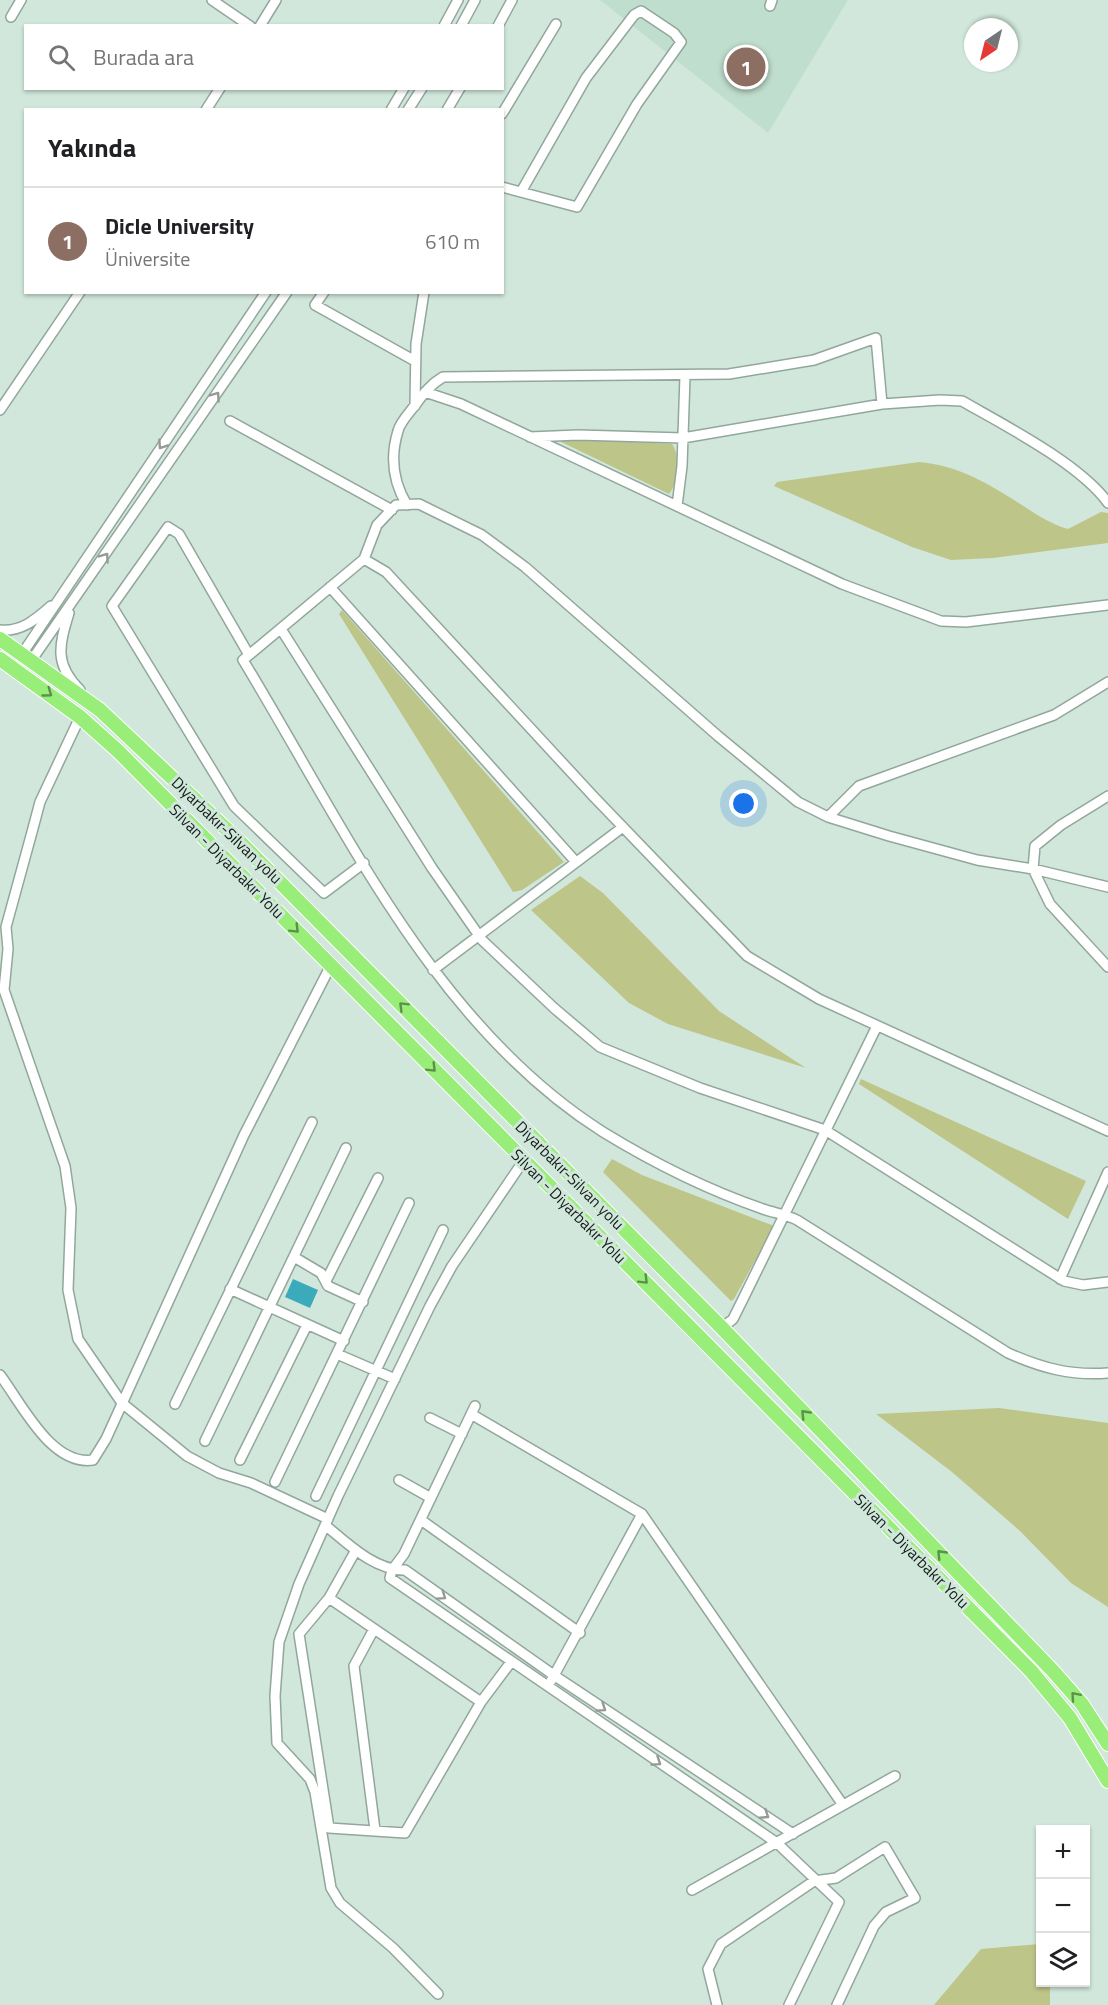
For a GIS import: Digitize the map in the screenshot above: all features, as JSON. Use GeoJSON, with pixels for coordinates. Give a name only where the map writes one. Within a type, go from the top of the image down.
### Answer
{"type":"FeatureCollection","features":[{"type":"Feature","properties":{"kind":"highway","name":"Diyarbakır-Silvan yolu"},"geometry":{"type":"LineString","coordinates":[[0,639],[100,711],[238,840],[722,1328],[1053,1671],[1082,1704],[1108,1744]]}},
{"type":"Feature","properties":{"kind":"highway","name":"Silvan - Diyarbakır Yolu"},"geometry":{"type":"LineString","coordinates":[[0,659],[80,717],[149,782],[1031,1671],[1070,1718],[1108,1781]]}},
{"type":"Feature","properties":{"kind":"street"},"geometry":{"type":"LineString","coordinates":[[11,17],[21,0]]}},
{"type":"Feature","properties":{"kind":"street"},"geometry":{"type":"LineString","coordinates":[[212,0],[247,24]]}},
{"type":"Feature","properties":{"kind":"street"},"geometry":{"type":"LineString","coordinates":[[261,24],[276,0]]}},
{"type":"Feature","properties":{"kind":"street"},"geometry":{"type":"LineString","coordinates":[[445,24],[458,0]]}},
{"type":"Feature","properties":{"kind":"street"},"geometry":{"type":"LineString","coordinates":[[461,24],[475,0]]}},
{"type":"Feature","properties":{"kind":"street"},"geometry":{"type":"LineString","coordinates":[[499,24],[512,0]]}},
{"type":"Feature","properties":{"kind":"street"},"geometry":{"type":"LineString","coordinates":[[504,188],[577,207],[637,104],[681,42],[674,33],[641,11],[634,15],[586,78],[521,192]]}},
{"type":"Feature","properties":{"kind":"street"},"geometry":{"type":"LineString","coordinates":[[504,111],[556,24]]}},
{"type":"Feature","properties":{"kind":"street"},"geometry":{"type":"LineString","coordinates":[[207,108],[219,90]]}},
{"type":"Feature","properties":{"kind":"street"},"geometry":{"type":"LineString","coordinates":[[392,108],[403,90]]}},
{"type":"Feature","properties":{"kind":"street"},"geometry":{"type":"LineString","coordinates":[[409,108],[421,90]]}},
{"type":"Feature","properties":{"kind":"street"},"geometry":{"type":"LineString","coordinates":[[448,108],[459,90]]}},
{"type":"Feature","properties":{"kind":"street"},"geometry":{"type":"LineString","coordinates":[[0,410],[79,294]]}},
{"type":"Feature","properties":{"kind":"street"},"geometry":{"type":"LineString","coordinates":[[27,657],[62,596],[265,294]]}},
{"type":"Feature","properties":{"kind":"street"},"geometry":{"type":"LineString","coordinates":[[27,657],[72,605],[286,294]]}},
{"type":"Feature","properties":{"kind":"street"},"geometry":{"type":"LineString","coordinates":[[323,294],[315,305],[415,361]]}},
{"type":"Feature","properties":{"kind":"street"},"geometry":{"type":"LineString","coordinates":[[415,406],[415,361],[424,294]]}},
{"type":"Feature","properties":{"kind":"street"},"geometry":{"type":"LineString","coordinates":[[407,505],[398,491],[393,459],[398,429],[425,392],[443,377],[729,374],[814,360],[876,338],[882,404]]}},
{"type":"Feature","properties":{"kind":"street"},"geometry":{"type":"LineString","coordinates":[[677,506],[683,438],[685,376]]}},
{"type":"Feature","properties":{"kind":"street"},"geometry":{"type":"LineString","coordinates":[[425,392],[461,404],[842,584],[940,621],[966,622],[1108,605]]}},
{"type":"Feature","properties":{"kind":"street"},"geometry":{"type":"LineString","coordinates":[[527,437],[578,435],[683,438],[882,404],[940,400],[962,401],[1072,469],[1099,491],[1108,503]]}},
{"type":"Feature","properties":{"kind":"street"},"geometry":{"type":"LineString","coordinates":[[230,421],[392,510]]}},
{"type":"Feature","properties":{"kind":"street"},"geometry":{"type":"LineString","coordinates":[[1108,886],[1033,869],[977,860],[828,817],[798,801],[525,567],[482,535],[419,504],[396,505],[377,525],[364,559],[243,660],[411,942],[473,1018],[548,1093],[603,1132],[671,1169],[763,1209],[784,1214],[1008,1353],[1041,1368],[1084,1375],[1108,1373]]}},
{"type":"Feature","properties":{"kind":"street"},"geometry":{"type":"LineString","coordinates":[[249,655],[179,534],[168,527],[112,606],[234,806],[324,893],[364,863]]}},
{"type":"Feature","properties":{"kind":"street"},"geometry":{"type":"LineString","coordinates":[[364,559],[386,572],[623,827],[747,956],[808,993],[1108,1131]]}},
{"type":"Feature","properties":{"kind":"street"},"geometry":{"type":"LineString","coordinates":[[330,587],[576,862]]}},
{"type":"Feature","properties":{"kind":"street"},"geometry":{"type":"LineString","coordinates":[[0,630],[17,629],[33,622],[62,596]]}},
{"type":"Feature","properties":{"kind":"street"},"geometry":{"type":"LineString","coordinates":[[72,605],[64,627],[62,662],[66,676],[100,711]]}},
{"type":"Feature","properties":{"kind":"street"},"geometry":{"type":"LineString","coordinates":[[281,629],[432,868],[478,934],[554,1008],[600,1047],[700,1088],[825,1131],[1060,1279],[1083,1285],[1108,1282]]}},
{"type":"Feature","properties":{"kind":"street"},"geometry":{"type":"LineString","coordinates":[[828,817],[859,786],[1054,715],[1108,682]]}},
{"type":"Feature","properties":{"kind":"street"},"geometry":{"type":"LineString","coordinates":[[0,938],[6,927],[40,802],[80,717]]}},
{"type":"Feature","properties":{"kind":"street"},"geometry":{"type":"LineString","coordinates":[[1108,796],[1061,825],[1035,846],[1033,869],[1050,904],[1108,967]]}},
{"type":"Feature","properties":{"kind":"street"},"geometry":{"type":"LineString","coordinates":[[433,970],[623,827]]}},
{"type":"Feature","properties":{"kind":"street"},"geometry":{"type":"LineString","coordinates":[[6,927],[8,949],[4,990],[64,1166],[71,1208],[69,1290],[78,1339],[122,1403],[187,1456],[219,1473],[260,1487],[327,1522],[356,1550],[392,1570],[405,1570],[555,1676],[793,1834]]}},
{"type":"Feature","properties":{"kind":"street"},"geometry":{"type":"LineString","coordinates":[[0,1375],[44,1437],[65,1453],[83,1462],[93,1460],[122,1403],[244,1135],[331,966]]}},
{"type":"Feature","properties":{"kind":"street"},"geometry":{"type":"LineString","coordinates":[[722,1328],[733,1319],[877,1026]]}},
{"type":"Feature","properties":{"kind":"street"},"geometry":{"type":"LineString","coordinates":[[175,1404],[312,1122]]}},
{"type":"Feature","properties":{"kind":"street"},"geometry":{"type":"LineString","coordinates":[[205,1441],[346,1148]]}},
{"type":"Feature","properties":{"kind":"street"},"geometry":{"type":"LineString","coordinates":[[438,1994],[393,1948],[340,1903],[331,1888],[315,1792],[310,1779],[277,1743],[275,1696],[279,1642],[299,1584],[430,1306],[452,1266],[524,1160]]}},
{"type":"Feature","properties":{"kind":"street"},"geometry":{"type":"LineString","coordinates":[[1060,1279],[1108,1172]]}},
{"type":"Feature","properties":{"kind":"street"},"geometry":{"type":"LineString","coordinates":[[327,1280],[378,1178]]}},
{"type":"Feature","properties":{"kind":"street"},"geometry":{"type":"LineString","coordinates":[[275,1482],[409,1203]]}},
{"type":"Feature","properties":{"kind":"street"},"geometry":{"type":"LineString","coordinates":[[316,1496],[443,1230]]}},
{"type":"Feature","properties":{"kind":"street"},"geometry":{"type":"LineString","coordinates":[[294,1257],[321,1273],[327,1280],[328,1286],[363,1302]]}},
{"type":"Feature","properties":{"kind":"street"},"geometry":{"type":"LineString","coordinates":[[230,1289],[344,1341]]}},
{"type":"Feature","properties":{"kind":"street"},"geometry":{"type":"LineString","coordinates":[[240,1460],[307,1325]]}},
{"type":"Feature","properties":{"kind":"street"},"geometry":{"type":"LineString","coordinates":[[337,1354],[395,1380]]}},
{"type":"Feature","properties":{"kind":"street"},"geometry":{"type":"LineString","coordinates":[[839,1902],[814,1881],[777,1843],[390,1578],[392,1570],[404,1554],[421,1520],[473,1410],[642,1514],[843,1805]]}},
{"type":"Feature","properties":{"kind":"street"},"geometry":{"type":"LineString","coordinates":[[430,1418],[462,1434]]}},
{"type":"Feature","properties":{"kind":"street"},"geometry":{"type":"LineString","coordinates":[[399,1480],[431,1498]]}},
{"type":"Feature","properties":{"kind":"street"},"geometry":{"type":"LineString","coordinates":[[546,1687],[580,1633],[642,1514]]}},
{"type":"Feature","properties":{"kind":"street"},"geometry":{"type":"LineString","coordinates":[[421,1520],[580,1633]]}},
{"type":"Feature","properties":{"kind":"street"},"geometry":{"type":"LineString","coordinates":[[356,1550],[329,1598],[299,1634],[329,1828],[405,1833],[482,1702],[511,1662]]}},
{"type":"Feature","properties":{"kind":"street"},"geometry":{"type":"LineString","coordinates":[[329,1598],[482,1702]]}},
{"type":"Feature","properties":{"kind":"street"},"geometry":{"type":"LineString","coordinates":[[374,1629],[354,1666],[375,1830]]}},
{"type":"Feature","properties":{"kind":"street"},"geometry":{"type":"LineString","coordinates":[[692,1890],[895,1776]]}},
{"type":"Feature","properties":{"kind":"street"},"geometry":{"type":"LineString","coordinates":[[717,2005],[708,1969],[721,1944],[814,1881],[836,1878],[885,1847],[915,1898],[886,1911],[874,1926],[837,2005]]}},
{"type":"Feature","properties":{"kind":"street"},"geometry":{"type":"LineString","coordinates":[[789,2005],[839,1902],[836,1878]]}},
{"type":"Feature","properties":{"kind":"shaded area"},"geometry":{"type":"Polygon","coordinates":[[[600,0],[848,0],[768,133],[600,0]]]}},
{"type":"Feature","properties":{"kind":"green space"},"geometry":{"type":"Polygon","coordinates":[[[553,438],[672,444],[677,455],[675,484],[669,494],[553,438]]]}},
{"type":"Feature","properties":{"kind":"green space"},"geometry":{"type":"Polygon","coordinates":[[[919,462],[957,470],[969,475],[992,486],[1046,520],[1068,529],[1101,512],[1108,513],[1108,543],[993,558],[951,560],[912,547],[774,486],[777,482],[919,462]]]}},
{"type":"Feature","properties":{"kind":"green space"},"geometry":{"type":"Polygon","coordinates":[[[342,610],[564,862],[522,890],[513,892],[339,614],[342,610]]]}},
{"type":"Feature","properties":{"kind":"green space"},"geometry":{"type":"Polygon","coordinates":[[[580,876],[603,893],[719,1011],[806,1068],[668,1024],[629,1003],[531,910],[580,876]]]}},
{"type":"Feature","properties":{"kind":"green space"},"geometry":{"type":"Polygon","coordinates":[[[861,1079],[1086,1181],[1068,1219],[859,1084],[861,1079]]]}},
{"type":"Feature","properties":{"kind":"green space"},"geometry":{"type":"Polygon","coordinates":[[[612,1159],[642,1175],[774,1226],[734,1299],[731,1301],[603,1172],[612,1159]]]}},
{"type":"Feature","properties":{"kind":"green space"},"geometry":{"type":"Polygon","coordinates":[[[999,1408],[1108,1423],[1108,1607],[1071,1583],[1019,1530],[952,1472],[876,1414],[999,1408]]]}},
{"type":"Feature","properties":{"kind":"green space"},"geometry":{"type":"Polygon","coordinates":[[[1036,1944],[1036,1987],[1050,1987],[1050,2005],[934,2005],[981,1949],[1036,1944]]]}},
{"type":"Feature","properties":{"kind":"water"},"geometry":{"type":"Polygon","coordinates":[[[293,1279],[318,1290],[310,1308],[285,1297],[293,1279]]]}},
{"type":"Feature","properties":{"kind":"place","name":"Dicle University"},"geometry":{"type":"Point","coordinates":[746,67]}}]}
